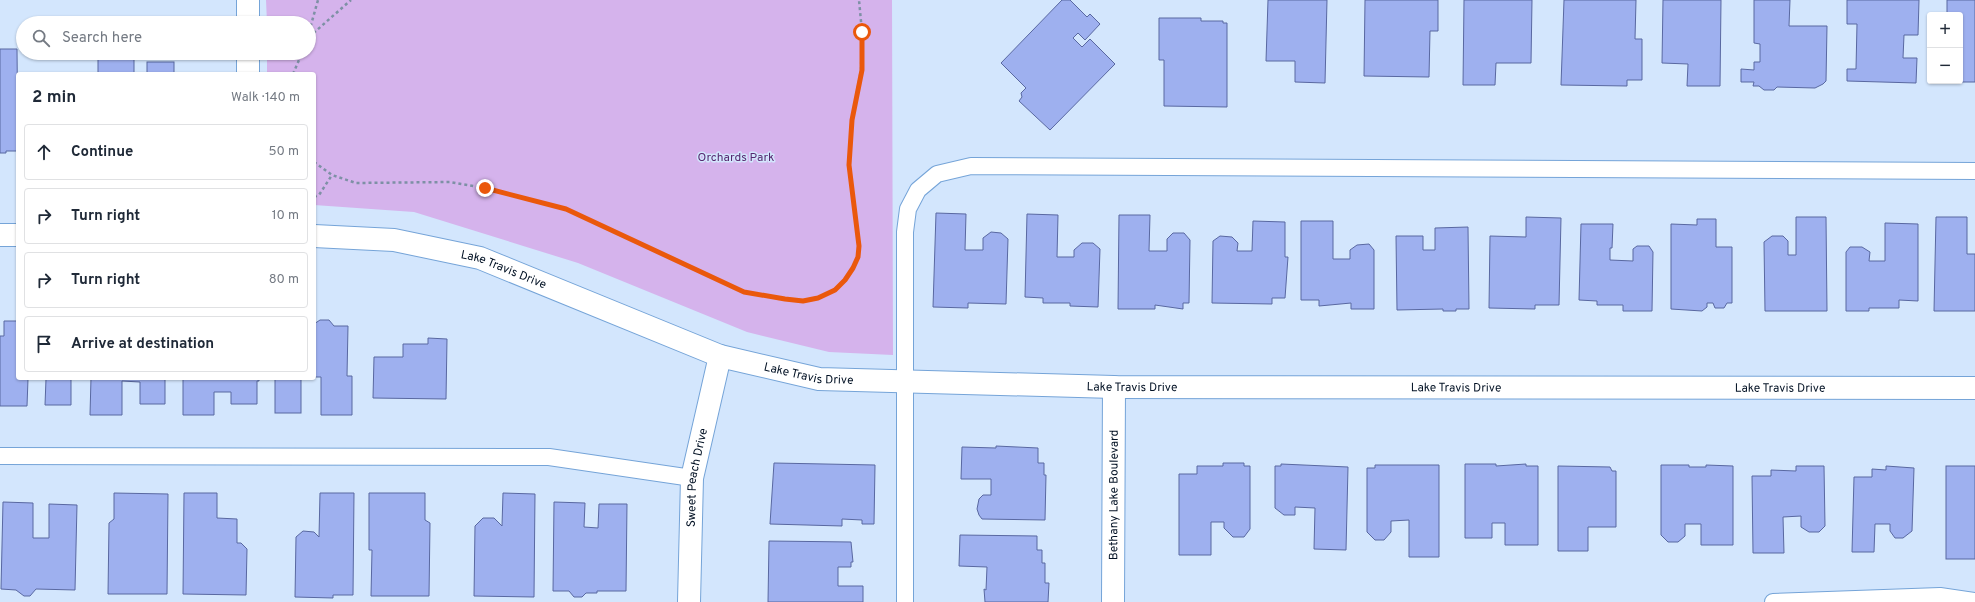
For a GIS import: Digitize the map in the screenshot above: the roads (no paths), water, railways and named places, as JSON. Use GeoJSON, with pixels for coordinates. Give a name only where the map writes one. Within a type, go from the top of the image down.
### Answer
{"type":"FeatureCollection","features":[{"type":"Feature","properties":{"kind":"street"},"geometry":{"type":"LineString","coordinates":[[248,0],[248,16]]}},
{"type":"Feature","properties":{"kind":"street"},"geometry":{"type":"LineString","coordinates":[[248,60],[248,72]]}},
{"type":"Feature","properties":{"kind":"street"},"geometry":{"type":"LineString","coordinates":[[0,235],[16,235]]}},
{"type":"Feature","properties":{"kind":"street","name":"Lake Travis Drive"},"geometry":{"type":"LineString","coordinates":[[316,236],[394,240],[480,258],[720,356],[819,379],[1114,387],[1975,388]]}},
{"type":"Feature","properties":{"kind":"street","name":"Sweet Peach Drive"},"geometry":{"type":"LineString","coordinates":[[689,602],[692,478],[720,356]]}},
{"type":"Feature","properties":{"kind":"street","name":"Bethany Lake Boulevard"},"geometry":{"type":"LineString","coordinates":[[1113,602],[1114,387]]}},
{"type":"Feature","properties":{"kind":"lane"},"geometry":{"type":"LineString","coordinates":[[905,602],[905,232],[908,209],[918,190],[937,174],[971,166],[1975,171]]}},
{"type":"Feature","properties":{"kind":"lane"},"geometry":{"type":"LineString","coordinates":[[0,456],[549,457],[692,478]]}},
{"type":"Feature","properties":{"kind":"lane"},"geometry":{"type":"LineString","coordinates":[[1773,602],[1940,596],[1975,601]]}},
{"type":"Feature","properties":{"kind":"park label","name":"Orchards Park"},"geometry":{"type":"Point","coordinates":[736,157]}}]}
